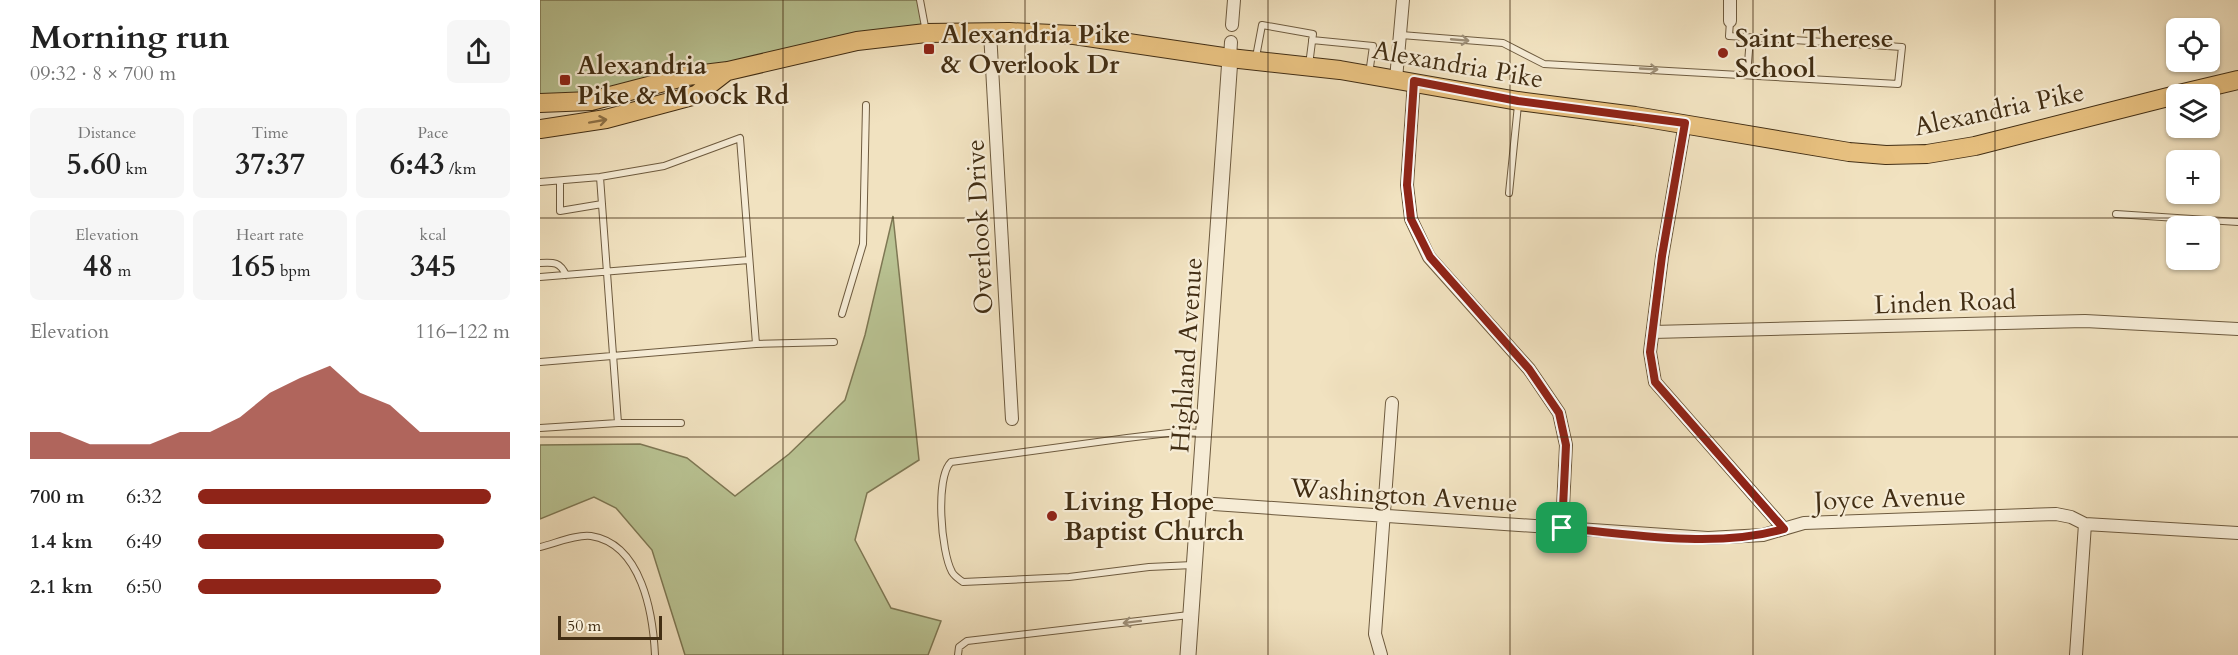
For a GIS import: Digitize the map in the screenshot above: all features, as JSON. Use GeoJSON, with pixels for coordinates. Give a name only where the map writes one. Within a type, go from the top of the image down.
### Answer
{"type":"FeatureCollection","features":[{"type":"Feature","properties":{"kind":"main road","name":"Alexandria Pike"},"geometry":{"type":"LineString","coordinates":[[540,103],[591,101],[687,76],[728,71],[857,41],[926,33],[990,32],[1074,35],[1231,50],[1256,61],[1414,81],[1518,101],[1685,123],[1849,152],[1886,155],[1927,154],[1976,146],[2166,98]]}},
{"type":"Feature","properties":{"kind":"main road","name":"Alexandria Pike"},"geometry":{"type":"LineString","coordinates":[[540,129],[606,119],[696,95],[728,71]]}},
{"type":"Feature","properties":{"kind":"main road","name":"Alexandria Pike"},"geometry":{"type":"LineString","coordinates":[[2220,84],[2238,80]]}},
{"type":"Feature","properties":{"kind":"street"},"geometry":{"type":"LineString","coordinates":[[1232,25],[1234,0]]}},
{"type":"Feature","properties":{"kind":"street"},"geometry":{"type":"LineString","coordinates":[[1396,79],[1403,0]]}},
{"type":"Feature","properties":{"kind":"street"},"geometry":{"type":"LineString","coordinates":[[1730,0],[1730,21]]}},
{"type":"Feature","properties":{"kind":"street","name":"Overlook Drive"},"geometry":{"type":"LineString","coordinates":[[990,32],[1012,419]]}},
{"type":"Feature","properties":{"kind":"street","name":"Highland Avenue"},"geometry":{"type":"LineString","coordinates":[[1188,655],[1231,50]]}},
{"type":"Feature","properties":{"kind":"street"},"geometry":{"type":"LineString","coordinates":[[1414,81],[1407,185],[1411,219],[1430,257],[1529,369],[1559,413],[1566,445],[1562,528]]}},
{"type":"Feature","properties":{"kind":"street","name":"Joyce Avenue"},"geometry":{"type":"LineString","coordinates":[[1685,123],[1662,256],[1650,360],[1659,388],[1784,529],[1804,523],[2056,514],[2071,516],[2085,524],[2238,533]]}},
{"type":"Feature","properties":{"kind":"street","name":"Linden Road"},"geometry":{"type":"LineString","coordinates":[[1653,332],[2085,321],[2238,329]]}},
{"type":"Feature","properties":{"kind":"street"},"geometry":{"type":"LineString","coordinates":[[1381,655],[1376,634],[1392,403]]}},
{"type":"Feature","properties":{"kind":"street","name":"Washington Avenue"},"geometry":{"type":"LineString","coordinates":[[1199,503],[1291,508],[1384,518],[1708,538],[1749,537],[1784,529]]}},
{"type":"Feature","properties":{"kind":"street"},"geometry":{"type":"LineString","coordinates":[[2076,655],[2085,524]]}},
{"type":"Feature","properties":{"kind":"lane"},"geometry":{"type":"LineString","coordinates":[[920,0],[926,33]]}},
{"type":"Feature","properties":{"kind":"lane"},"geometry":{"type":"LineString","coordinates":[[1401,35],[1503,43],[1544,64],[1898,84],[1902,47],[1730,36],[1730,21]]}},
{"type":"Feature","properties":{"kind":"lane"},"geometry":{"type":"LineString","coordinates":[[1256,61],[1262,25],[1313,34],[1308,67]]}},
{"type":"Feature","properties":{"kind":"lane"},"geometry":{"type":"LineString","coordinates":[[1747,75],[1750,38]]}},
{"type":"Feature","properties":{"kind":"lane"},"geometry":{"type":"LineString","coordinates":[[1312,40],[1373,46],[1369,75]]}},
{"type":"Feature","properties":{"kind":"lane"},"geometry":{"type":"LineString","coordinates":[[1509,193],[1518,101]]}},
{"type":"Feature","properties":{"kind":"lane"},"geometry":{"type":"LineString","coordinates":[[842,314],[862,244],[866,105]]}},
{"type":"Feature","properties":{"kind":"lane"},"geometry":{"type":"LineString","coordinates":[[540,182],[600,177],[664,166],[740,138],[756,344]]}},
{"type":"Feature","properties":{"kind":"lane"},"geometry":{"type":"LineString","coordinates":[[600,177],[618,423]]}},
{"type":"Feature","properties":{"kind":"lane"},"geometry":{"type":"LineString","coordinates":[[560,181],[560,211],[602,204]]}},
{"type":"Feature","properties":{"kind":"lane"},"geometry":{"type":"LineString","coordinates":[[2116,214],[2238,222]]}},
{"type":"Feature","properties":{"kind":"lane"},"geometry":{"type":"LineString","coordinates":[[540,277],[750,260]]}},
{"type":"Feature","properties":{"kind":"lane"},"geometry":{"type":"LineString","coordinates":[[540,263],[554,261],[561,265],[566,275]]}},
{"type":"Feature","properties":{"kind":"lane"},"geometry":{"type":"LineString","coordinates":[[540,362],[756,344],[834,342]]}},
{"type":"Feature","properties":{"kind":"lane"},"geometry":{"type":"LineString","coordinates":[[540,428],[618,423],[681,423]]}},
{"type":"Feature","properties":{"kind":"lane"},"geometry":{"type":"LineString","coordinates":[[1195,565],[1149,567],[1069,578],[963,582],[951,570],[944,539],[943,474],[951,462],[1145,436],[1204,433]]}},
{"type":"Feature","properties":{"kind":"lane"},"geometry":{"type":"LineString","coordinates":[[540,547],[589,536],[606,542],[625,556],[648,597],[654,620],[655,655]]}},
{"type":"Feature","properties":{"kind":"lane"},"geometry":{"type":"LineString","coordinates":[[958,655],[959,647],[968,641],[1190,615]]}},
{"type":"Feature","properties":{"kind":"green space"},"geometry":{"type":"Polygon","coordinates":[[[540,0],[920,0],[926,33],[591,101],[540,95],[540,0]]]}},
{"type":"Feature","properties":{"kind":"green space"},"geometry":{"type":"Polygon","coordinates":[[[893,216],[919,460],[867,493],[855,540],[891,608],[941,621],[928,655],[685,655],[652,550],[616,508],[594,497],[540,519],[540,445],[640,444],[687,458],[735,496],[789,454],[845,400],[865,335],[893,216]]]}},
{"type":"Feature","properties":{"kind":"place","name":"Alexandria Pike & Overlook Dr"},"geometry":{"type":"Point","coordinates":[929,49]}},
{"type":"Feature","properties":{"kind":"place","name":"Saint Therese School"},"geometry":{"type":"Point","coordinates":[1723,53]}},
{"type":"Feature","properties":{"kind":"place","name":"Alexandria Pike & Moock Rd"},"geometry":{"type":"Point","coordinates":[565,80]}},
{"type":"Feature","properties":{"kind":"place","name":"Living Hope Baptist Church"},"geometry":{"type":"Point","coordinates":[1052,516]}},
{"type":"Feature","properties":{"kind":"route"},"geometry":{"type":"LineString","coordinates":[[1414,81],[1518,101],[1685,123],[1680,141],[1662,256],[1650,352],[1655,382],[1663,394],[1740,476],[1784,529],[1749,537],[1708,538],[1562,528],[1566,445],[1563,421],[1551,398],[1529,369],[1430,257],[1419,240],[1411,219],[1407,185],[1414,81]]}}]}
